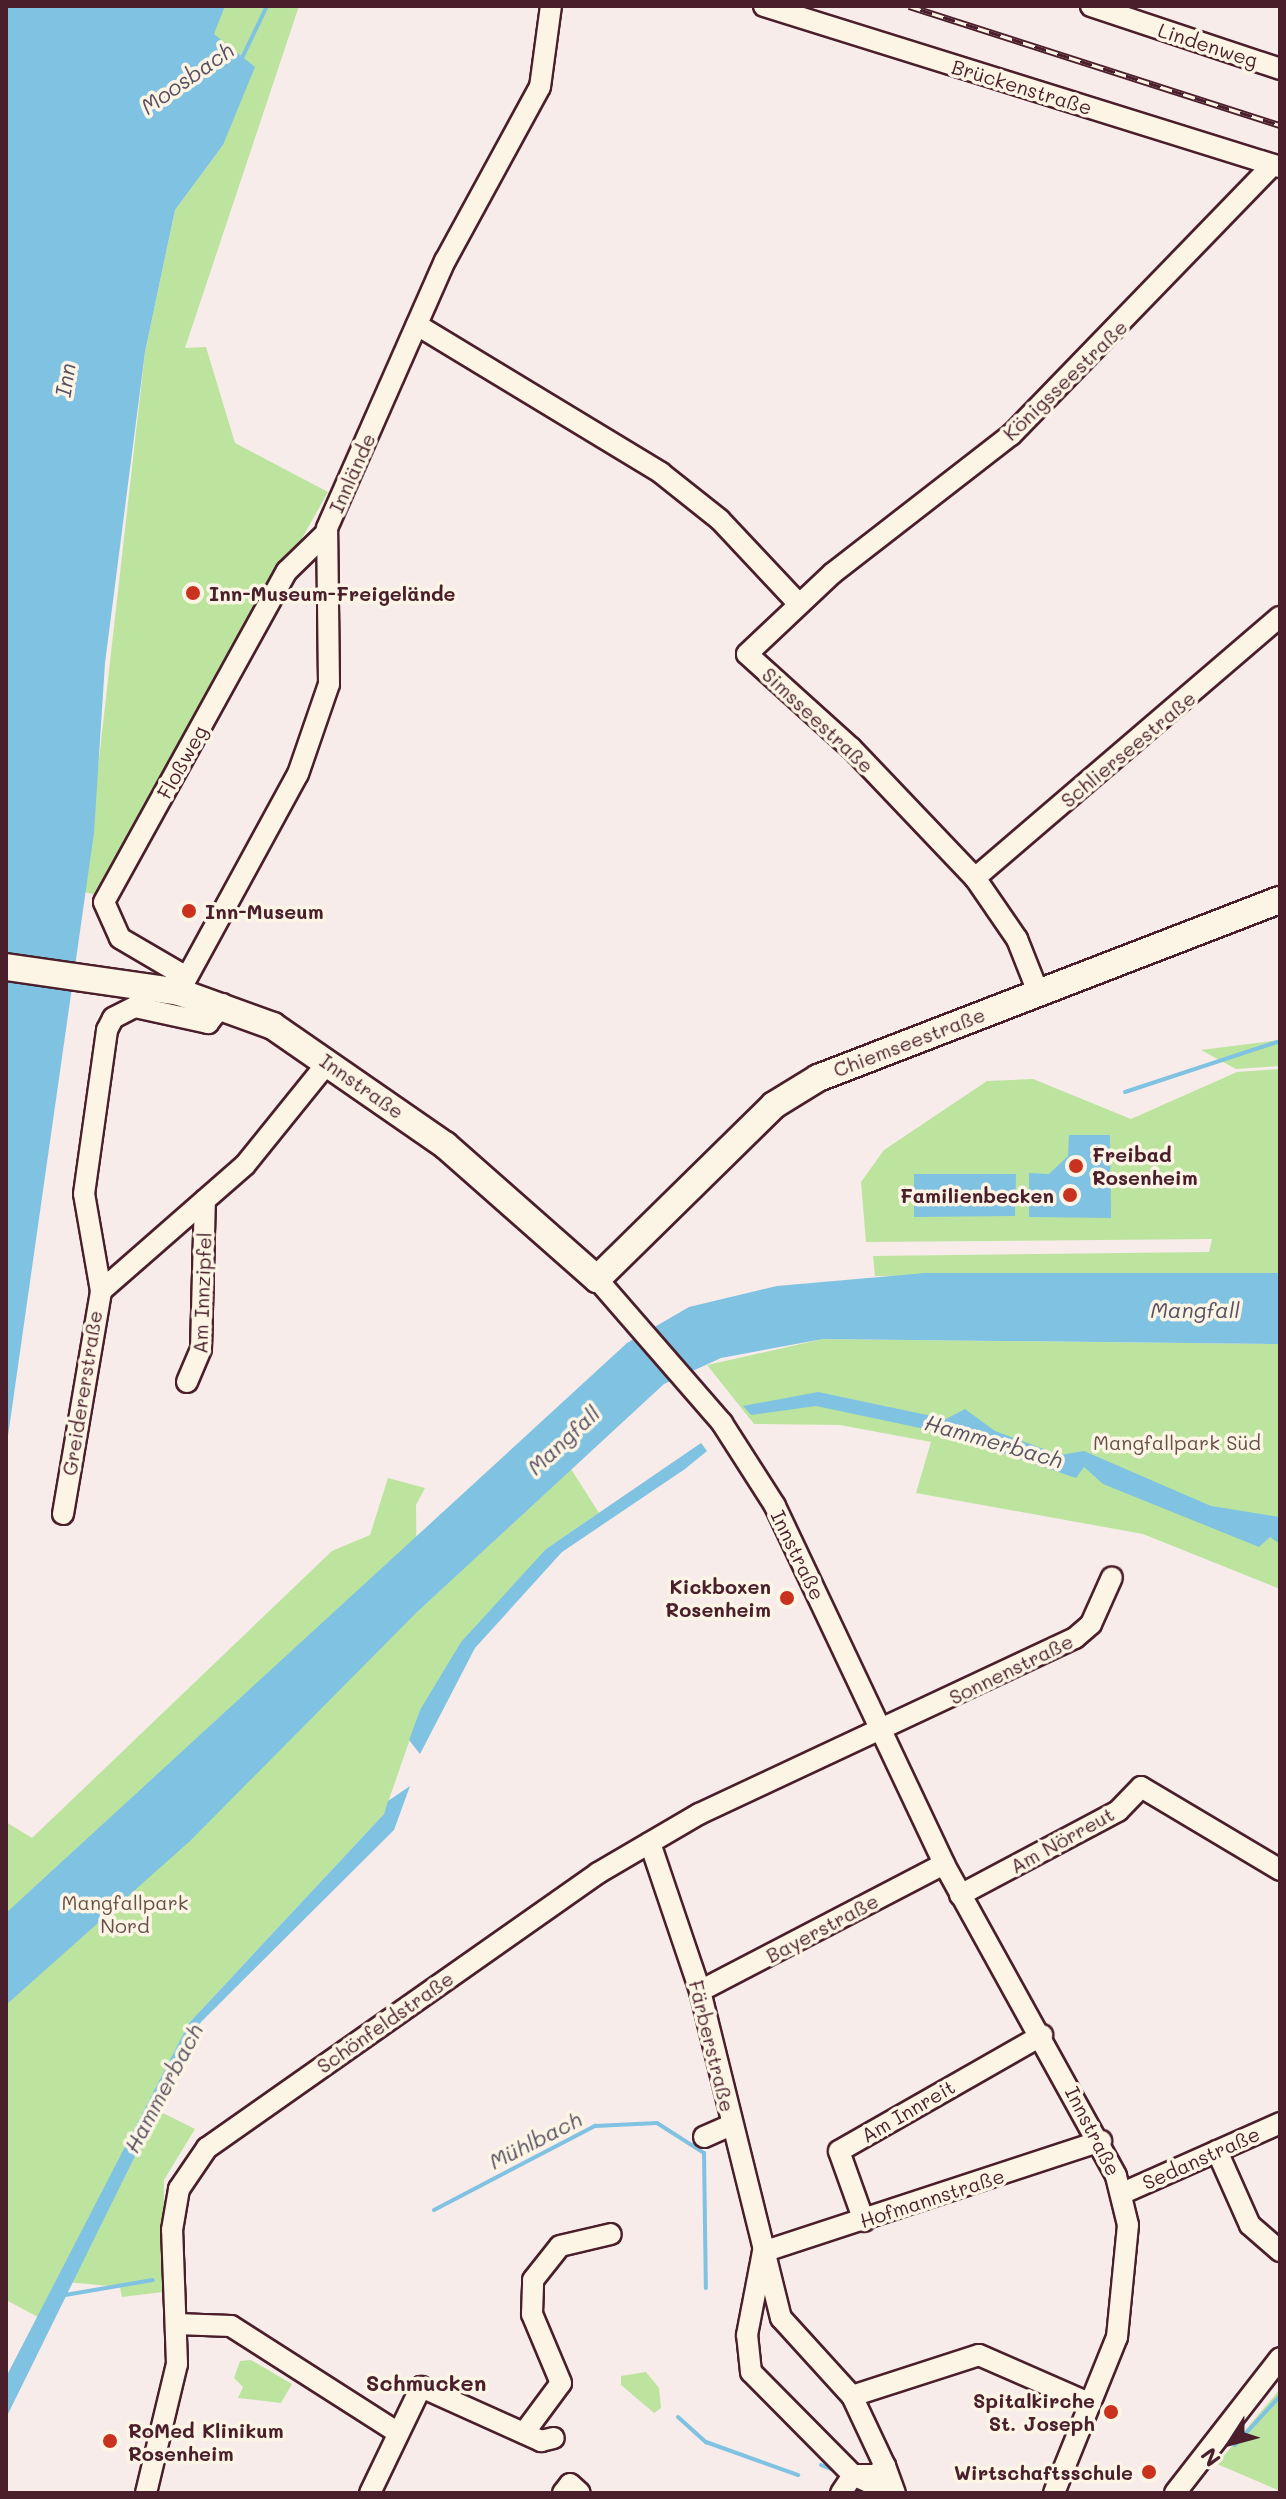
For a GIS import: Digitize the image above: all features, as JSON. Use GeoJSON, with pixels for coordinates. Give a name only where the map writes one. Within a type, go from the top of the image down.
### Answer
{"type":"FeatureCollection","features":[{"type":"Feature","properties":{"kind":"main road","name":"Chiemseestraße"},"geometry":{"type":"LineString","coordinates":[[597,1279],[774,1105],[862,1057],[1280,900]]}},
{"type":"Feature","properties":{"kind":"main road","name":"Innstraße"},"geometry":{"type":"LineString","coordinates":[[6,967],[91,978],[181,983],[223,1004],[328,1062],[482,1174],[597,1279]]}},
{"type":"Feature","properties":{"kind":"street","name":"Innlände"},"geometry":{"type":"LineString","coordinates":[[181,983],[284,802],[329,684],[326,533],[417,325],[540,87],[551,6]]}},
{"type":"Feature","properties":{"kind":"street","name":"Brückenstraße"},"geometry":{"type":"LineString","coordinates":[[764,6],[1277,166]]}},
{"type":"Feature","properties":{"kind":"street","name":"Lindenweg"},"geometry":{"type":"LineString","coordinates":[[1099,7],[1280,69]]}},
{"type":"Feature","properties":{"kind":"street","name":"Königsseestraße"},"geometry":{"type":"LineString","coordinates":[[798,603],[1011,435],[1277,166]]}},
{"type":"Feature","properties":{"kind":"street"},"geometry":{"type":"LineString","coordinates":[[417,325],[661,473],[720,520],[798,603]]}},
{"type":"Feature","properties":{"kind":"street","name":"Floßweg"},"geometry":{"type":"LineString","coordinates":[[181,983],[120,938],[104,902],[287,571],[326,533]]}},
{"type":"Feature","properties":{"kind":"street","name":"Simsseestraße"},"geometry":{"type":"LineString","coordinates":[[798,603],[747,654],[851,748],[975,878],[1017,939],[1038,992]]}},
{"type":"Feature","properties":{"kind":"street","name":"Schlierseestraße"},"geometry":{"type":"LineString","coordinates":[[975,878],[1280,617]]}},
{"type":"Feature","properties":{"kind":"street","name":"Greidererstraße"},"geometry":{"type":"LineString","coordinates":[[63,1514],[101,1291],[84,1194],[107,1030],[113,1018],[135,1007],[208,1023],[223,1004]]}},
{"type":"Feature","properties":{"kind":"street","name":"Am Innzipfel"},"geometry":{"type":"LineString","coordinates":[[101,1291],[245,1165],[328,1062]]}},
{"type":"Feature","properties":{"kind":"street","name":"Am Innzipfel"},"geometry":{"type":"LineString","coordinates":[[187,1382],[201,1349],[205,1200]]}},
{"type":"Feature","properties":{"kind":"street","name":"Innstraße"},"geometry":{"type":"LineString","coordinates":[[597,1279],[691,1387],[781,1517],[944,1864],[1101,2141],[1123,2193],[1128,2225],[1117,2337],[1054,2493]]}},
{"type":"Feature","properties":{"kind":"street","name":"Sonnenstraße"},"geometry":{"type":"LineString","coordinates":[[881,1732],[1084,1632],[1112,1577]]}},
{"type":"Feature","properties":{"kind":"street","name":"Schönfeldstraße"},"geometry":{"type":"LineString","coordinates":[[146,2493],[177,2364],[172,2230],[179,2189],[207,2148],[650,1843],[881,1732]]}},
{"type":"Feature","properties":{"kind":"street","name":"Am Nörreut"},"geometry":{"type":"LineString","coordinates":[[960,1895],[1118,1811],[1146,1787],[1280,1870]]}},
{"type":"Feature","properties":{"kind":"street","name":"Färberstraße"},"geometry":{"type":"LineString","coordinates":[[650,1843],[700,1991],[781,2318],[852,2396],[885,2466],[894,2493],[847,2484],[756,2381],[747,2335],[763,2252]]}},
{"type":"Feature","properties":{"kind":"street","name":"Bayerstraße"},"geometry":{"type":"LineString","coordinates":[[700,1991],[944,1864]]}},
{"type":"Feature","properties":{"kind":"street","name":"Am Innreit"},"geometry":{"type":"LineString","coordinates":[[864,2221],[839,2151],[1042,2035]]}},
{"type":"Feature","properties":{"kind":"street","name":"Sedanstraße"},"geometry":{"type":"LineString","coordinates":[[1123,2193],[1280,2123]]}},
{"type":"Feature","properties":{"kind":"street"},"geometry":{"type":"LineString","coordinates":[[704,2137],[731,2125]]}},
{"type":"Feature","properties":{"kind":"street","name":"Hofmannstraße"},"geometry":{"type":"LineString","coordinates":[[763,2252],[1101,2141]]}},
{"type":"Feature","properties":{"kind":"street"},"geometry":{"type":"LineString","coordinates":[[1217,2151],[1250,2225],[1280,2251]]}},
{"type":"Feature","properties":{"kind":"street"},"geometry":{"type":"LineString","coordinates":[[524,2433],[561,2383],[532,2314],[533,2280],[560,2246],[611,2234]]}},
{"type":"Feature","properties":{"kind":"street"},"geometry":{"type":"LineString","coordinates":[[747,2335],[781,2318]]}},
{"type":"Feature","properties":{"kind":"street"},"geometry":{"type":"LineString","coordinates":[[176,2324],[231,2326],[398,2433]]}},
{"type":"Feature","properties":{"kind":"street"},"geometry":{"type":"LineString","coordinates":[[852,2396],[979,2355],[1091,2404]]}},
{"type":"Feature","properties":{"kind":"street"},"geometry":{"type":"LineString","coordinates":[[1175,2493],[1280,2358]]}},
{"type":"Feature","properties":{"kind":"street"},"geometry":{"type":"LineString","coordinates":[[370,2493],[421,2387],[541,2441],[554,2438]]}},
{"type":"Feature","properties":{"kind":"street"},"geometry":{"type":"LineString","coordinates":[[847,2484],[876,2475],[885,2466]]}},
{"type":"Feature","properties":{"kind":"street"},"geometry":{"type":"LineString","coordinates":[[563,2493],[570,2484],[580,2493]]}},
{"type":"Feature","properties":{"kind":"green space","name":"Inn-Museum-Freigelände"},"geometry":{"type":"Polygon","coordinates":[[[225,6],[299,6],[185,348],[206,347],[235,443],[328,492],[101,896],[84,892],[145,352],[175,210],[223,145],[213,33],[225,6]]]}},
{"type":"Feature","properties":{"kind":"green space"},"geometry":{"type":"Polygon","coordinates":[[[1280,1040],[1280,1066],[1236,1069],[1201,1050],[1280,1040]]]}},
{"type":"Feature","properties":{"kind":"green space","name":"Freibad Rosenheim"},"geometry":{"type":"Polygon","coordinates":[[[1280,1069],[1280,1273],[875,1276],[873,1256],[1209,1252],[1212,1239],[866,1242],[861,1182],[884,1150],[987,1081],[1033,1079],[1131,1119],[1237,1072],[1280,1069]]]}},
{"type":"Feature","properties":{"kind":"green space","name":"Mangfallpark Süd"},"geometry":{"type":"Polygon","coordinates":[[[823,1339],[1280,1344],[1280,1589],[1143,1534],[916,1493],[931,1442],[840,1425],[754,1424],[707,1365],[823,1339]]]}},
{"type":"Feature","properties":{"kind":"green space","name":"Mangfallpark Nord"},"geometry":{"type":"Polygon","coordinates":[[[571,1469],[599,1513],[546,1549],[420,1710],[384,1814],[189,2023],[149,2106],[195,2129],[164,2180],[163,2292],[122,2297],[120,2287],[56,2281],[38,2317],[6,2300],[6,1822],[32,1838],[332,1551],[370,1535],[388,1478],[425,1488],[416,1505],[417,1612],[571,1469]]]}},
{"type":"Feature","properties":{"kind":"green space"},"geometry":{"type":"Polygon","coordinates":[[[251,2360],[292,2384],[281,2403],[238,2398],[243,2387],[234,2378],[240,2361],[251,2360]]]}},
{"type":"Feature","properties":{"kind":"green space"},"geometry":{"type":"Polygon","coordinates":[[[646,2372],[659,2388],[661,2408],[654,2413],[621,2385],[621,2376],[646,2372]]]}},
{"type":"Feature","properties":{"kind":"green space"},"geometry":{"type":"Polygon","coordinates":[[[1280,2389],[1280,2491],[1217,2464],[1280,2389]]]}},
{"type":"Feature","properties":{"kind":"water","name":"Inn"},"geometry":{"type":"Polygon","coordinates":[[[6,6],[225,6],[214,34],[255,67],[223,145],[175,210],[145,352],[105,663],[94,833],[6,1450],[6,6]]]}},
{"type":"Feature","properties":{"kind":"water","name":"Familienbecken"},"geometry":{"type":"Polygon","coordinates":[[[1069,1135],[1110,1135],[1111,1218],[1029,1217],[1029,1173],[1049,1174],[1068,1156],[1069,1135]]]}},
{"type":"Feature","properties":{"kind":"water"},"geometry":{"type":"Polygon","coordinates":[[[914,1174],[1016,1174],[1015,1216],[914,1217],[914,1174]]]}},
{"type":"Feature","properties":{"kind":"water","name":"Mangfall"},"geometry":{"type":"Polygon","coordinates":[[[925,1273],[1280,1273],[1280,1344],[823,1339],[721,1358],[664,1384],[416,1613],[190,1841],[6,2005],[6,1913],[627,1343],[689,1307],[777,1286],[925,1273]]]}},
{"type":"Feature","properties":{"kind":"water","name":"Hammerbach"},"geometry":{"type":"Polygon","coordinates":[[[818,1392],[946,1419],[965,1409],[995,1431],[1060,1455],[1084,1451],[1211,1506],[1280,1517],[1280,1544],[1270,1537],[1259,1547],[1103,1484],[1084,1467],[1076,1478],[939,1432],[816,1406],[751,1415],[743,1406],[818,1392]]]}},
{"type":"Feature","properties":{"kind":"water"},"geometry":{"type":"Polygon","coordinates":[[[701,1443],[707,1451],[685,1469],[562,1552],[475,1648],[420,1754],[409,1740],[420,1710],[461,1642],[546,1549],[701,1443]]]}},
{"type":"Feature","properties":{"kind":"water","name":"Hammerbach"},"geometry":{"type":"Polygon","coordinates":[[[410,1786],[394,1830],[201,2022],[6,2418],[6,2377],[189,2023],[384,1814],[388,1801],[410,1786]]]}},
{"type":"Feature","properties":{"kind":"waterway","name":"Moosbach"},"geometry":{"type":"LineString","coordinates":[[241,60],[267,6]]}},
{"type":"Feature","properties":{"kind":"waterway"},"geometry":{"type":"LineString","coordinates":[[1125,1092],[1280,1041]]}},
{"type":"Feature","properties":{"kind":"waterway","name":"Mühlbach"},"geometry":{"type":"LineString","coordinates":[[434,2210],[595,2126],[657,2123],[704,2153],[706,2288]]}},
{"type":"Feature","properties":{"kind":"waterway","name":"Mühlbach"},"geometry":{"type":"LineString","coordinates":[[65,2295],[153,2280]]}},
{"type":"Feature","properties":{"kind":"waterway","name":"Mühlbach"},"geometry":{"type":"LineString","coordinates":[[1235,2445],[1280,2396]]}},
{"type":"Feature","properties":{"kind":"waterway","name":"Mühlbach"},"geometry":{"type":"LineString","coordinates":[[678,2417],[706,2442],[798,2475]]}},
{"type":"Feature","properties":{"kind":"waterway","name":"Mühlbach"},"geometry":{"type":"LineString","coordinates":[[821,2465],[838,2472]]}},
{"type":"Feature","properties":{"kind":"waterway","name":"Mühlbach"},"geometry":{"type":"LineString","coordinates":[[853,2486],[866,2493]]}},
{"type":"Feature","properties":{"kind":"railway"},"geometry":{"type":"LineString","coordinates":[[909,6],[1280,125]]}},
{"type":"Feature","properties":{"kind":"place","name":"Inn-Museum-Freigelände"},"geometry":{"type":"Point","coordinates":[193,593]}},
{"type":"Feature","properties":{"kind":"place","name":"Inn-Museum"},"geometry":{"type":"Point","coordinates":[189,911]}},
{"type":"Feature","properties":{"kind":"place","name":"Freibad Rosenheim"},"geometry":{"type":"Point","coordinates":[1076,1166]}},
{"type":"Feature","properties":{"kind":"place","name":"Familienbecken"},"geometry":{"type":"Point","coordinates":[1070,1195]}},
{"type":"Feature","properties":{"kind":"place","name":"Kickboxen Rosenheim"},"geometry":{"type":"Point","coordinates":[787,1598]}},
{"type":"Feature","properties":{"kind":"place","name":"Spitalkirche St. Joseph"},"geometry":{"type":"Point","coordinates":[1111,2412]}},
{"type":"Feature","properties":{"kind":"place","name":"RoMed Klinikum Rosenheim"},"geometry":{"type":"Point","coordinates":[110,2441]}},
{"type":"Feature","properties":{"kind":"place","name":"Wirtschaftsschule"},"geometry":{"type":"Point","coordinates":[1149,2472]}},
{"type":"Feature","properties":{"kind":"district","name":"Schmucken"},"geometry":{"type":"Point","coordinates":[426,2383]}}]}
